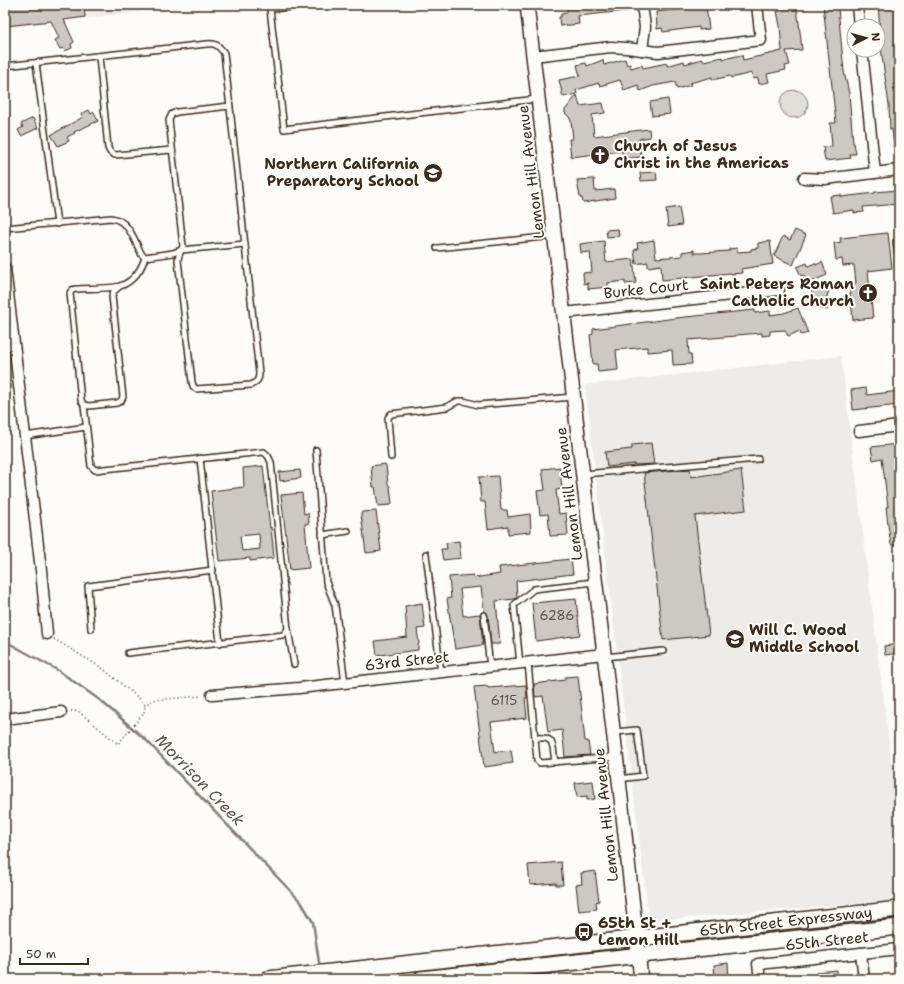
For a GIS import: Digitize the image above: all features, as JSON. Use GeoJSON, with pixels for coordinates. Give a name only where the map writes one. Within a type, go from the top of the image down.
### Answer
{"type":"FeatureCollection","features":[{"type":"Feature","properties":{"kind":"main road","name":"65th Street Expressway"},"geometry":{"type":"LineString","coordinates":[[268,979],[899,909]]}},
{"type":"Feature","properties":{"kind":"main road","name":"65th Street Expressway"},"geometry":{"type":"LineString","coordinates":[[421,979],[899,927]]}},
{"type":"Feature","properties":{"kind":"street","name":"Lemon Hill Avenue"},"geometry":{"type":"LineString","coordinates":[[527,5],[619,780],[641,979]]}},
{"type":"Feature","properties":{"kind":"street"},"geometry":{"type":"LineString","coordinates":[[642,5],[645,27],[642,50]]}},
{"type":"Feature","properties":{"kind":"street"},"geometry":{"type":"LineString","coordinates":[[533,56],[611,47],[658,52],[761,40],[757,5]]}},
{"type":"Feature","properties":{"kind":"street"},"geometry":{"type":"LineString","coordinates":[[857,5],[858,18]]}},
{"type":"Feature","properties":{"kind":"street"},"geometry":{"type":"LineString","coordinates":[[863,58],[875,173]]}},
{"type":"Feature","properties":{"kind":"street"},"geometry":{"type":"LineString","coordinates":[[804,178],[825,179],[899,170]]}},
{"type":"Feature","properties":{"kind":"street"},"geometry":{"type":"LineString","coordinates":[[5,268],[10,347],[25,436],[47,634]]}},
{"type":"Feature","properties":{"kind":"street","name":"Burke Court"},"geometry":{"type":"LineString","coordinates":[[564,313],[780,290]]}},
{"type":"Feature","properties":{"kind":"street"},"geometry":{"type":"LineString","coordinates":[[859,431],[899,426]]}},
{"type":"Feature","properties":{"kind":"street","name":"63rd Street"},"geometry":{"type":"LineString","coordinates":[[212,696],[604,656]]}},
{"type":"Feature","properties":{"kind":"street"},"geometry":{"type":"LineString","coordinates":[[5,719],[61,712]]}},
{"type":"Feature","properties":{"kind":"street","name":"65th Street"},"geometry":{"type":"LineString","coordinates":[[760,979],[758,964],[899,949]]}},
{"type":"Feature","properties":{"kind":"street"},"geometry":{"type":"LineString","coordinates":[[861,953],[864,979]]}},
{"type":"Feature","properties":{"kind":"lane"},"geometry":{"type":"LineString","coordinates":[[315,5],[270,10],[284,128],[538,98]]}},
{"type":"Feature","properties":{"kind":"lane"},"geometry":{"type":"LineString","coordinates":[[5,66],[214,43],[220,47],[224,53],[230,106],[259,373],[259,378],[256,383],[250,385],[200,389],[193,386],[178,260],[183,246],[169,120],[172,114],[177,112],[230,106]]}},
{"type":"Feature","properties":{"kind":"lane"},"geometry":{"type":"LineString","coordinates":[[99,56],[108,148],[110,152],[115,155],[172,150]]}},
{"type":"Feature","properties":{"kind":"lane"},"geometry":{"type":"LineString","coordinates":[[36,63],[57,224]]}},
{"type":"Feature","properties":{"kind":"lane"},"geometry":{"type":"LineString","coordinates":[[5,228],[111,218],[119,219],[125,222],[142,255],[145,257]]}},
{"type":"Feature","properties":{"kind":"lane"},"geometry":{"type":"LineString","coordinates":[[437,248],[555,236]]}},
{"type":"Feature","properties":{"kind":"lane"},"geometry":{"type":"LineString","coordinates":[[896,242],[899,263]]}},
{"type":"Feature","properties":{"kind":"lane"},"geometry":{"type":"LineString","coordinates":[[145,257],[173,253],[181,250],[245,244]]}},
{"type":"Feature","properties":{"kind":"lane"},"geometry":{"type":"LineString","coordinates":[[84,405],[89,406],[116,403],[121,401],[123,397],[112,296],[114,291],[138,273],[143,266],[145,257]]}},
{"type":"Feature","properties":{"kind":"lane"},"geometry":{"type":"LineString","coordinates":[[120,286],[76,289],[72,290],[70,293],[81,400],[84,405],[91,466],[95,470],[264,452],[271,462],[288,629],[294,664]]}},
{"type":"Feature","properties":{"kind":"lane"},"geometry":{"type":"LineString","coordinates":[[390,457],[388,418],[391,414],[447,407],[458,401],[478,405],[574,396]]}},
{"type":"Feature","properties":{"kind":"lane"},"geometry":{"type":"LineString","coordinates":[[25,436],[86,427]]}},
{"type":"Feature","properties":{"kind":"lane"},"geometry":{"type":"LineString","coordinates":[[316,450],[326,582],[335,605],[345,683]]}},
{"type":"Feature","properties":{"kind":"lane"},"geometry":{"type":"LineString","coordinates":[[200,458],[220,643]]}},
{"type":"Feature","properties":{"kind":"lane"},"geometry":{"type":"LineString","coordinates":[[583,474],[758,459]]}},
{"type":"Feature","properties":{"kind":"lane"},"geometry":{"type":"LineString","coordinates":[[322,535],[348,531]]}},
{"type":"Feature","properties":{"kind":"lane"},"geometry":{"type":"LineString","coordinates":[[426,554],[441,672]]}},
{"type":"Feature","properties":{"kind":"lane"},"geometry":{"type":"LineString","coordinates":[[91,629],[88,586],[212,570]]}},
{"type":"Feature","properties":{"kind":"lane"},"geometry":{"type":"LineString","coordinates":[[595,582],[534,589],[514,605],[524,663],[537,760],[540,763],[616,757]]}},
{"type":"Feature","properties":{"kind":"lane"},"geometry":{"type":"LineString","coordinates":[[484,615],[490,667]]}},
{"type":"Feature","properties":{"kind":"lane"},"geometry":{"type":"LineString","coordinates":[[128,653],[283,635],[288,629]]}},
{"type":"Feature","properties":{"kind":"lane"},"geometry":{"type":"LineString","coordinates":[[604,656],[663,651]]}},
{"type":"Feature","properties":{"kind":"lane"},"geometry":{"type":"LineString","coordinates":[[613,732],[637,730],[643,776],[619,780]]}},
{"type":"Feature","properties":{"kind":"lane"},"geometry":{"type":"LineString","coordinates":[[535,738],[544,737],[549,738],[552,741],[555,762]]}},
{"type":"Feature","properties":{"kind":"path"},"geometry":{"type":"LineString","coordinates":[[47,634],[102,668],[145,705],[144,713],[118,744],[78,711],[61,712]]}},
{"type":"Feature","properties":{"kind":"path"},"geometry":{"type":"LineString","coordinates":[[145,705],[153,700],[212,696]]}},
{"type":"Feature","properties":{"kind":"shaded area"},"geometry":{"type":"Polygon","coordinates":[[[5,5],[138,5],[139,12],[5,27],[5,5]]]}},
{"type":"Feature","properties":{"kind":"shaded area"},"geometry":{"type":"Polygon","coordinates":[[[794,90],[804,94],[808,104],[804,114],[794,118],[784,114],[780,104],[784,94],[794,90]]]}},
{"type":"Feature","properties":{"kind":"shaded area"},"geometry":{"type":"Polygon","coordinates":[[[841,356],[899,824],[899,900],[649,921],[585,385],[841,356]]]}},
{"type":"Feature","properties":{"kind":"building"},"geometry":{"type":"Polygon","coordinates":[[[5,5],[84,5],[85,17],[64,20],[74,42],[71,44],[72,48],[65,51],[63,48],[60,49],[55,40],[59,38],[51,21],[6,26],[5,5]]]}},
{"type":"Feature","properties":{"kind":"building"},"geometry":{"type":"Polygon","coordinates":[[[585,5],[634,5],[635,10],[578,16],[579,24],[560,26],[559,17],[561,17],[561,14],[567,13],[567,8],[585,5]]]}},
{"type":"Feature","properties":{"kind":"building"},"geometry":{"type":"Polygon","coordinates":[[[779,5],[796,5],[802,50],[786,51],[790,65],[785,66],[786,70],[767,74],[769,82],[759,84],[758,78],[753,79],[752,73],[731,78],[730,76],[712,80],[712,77],[690,83],[691,85],[677,89],[675,82],[653,86],[640,91],[638,85],[624,90],[620,80],[600,86],[599,83],[576,90],[577,94],[563,97],[559,80],[580,76],[577,65],[586,63],[587,66],[603,60],[604,65],[625,59],[627,65],[630,64],[631,68],[642,65],[643,68],[667,63],[667,66],[684,61],[685,64],[702,59],[703,61],[723,57],[723,59],[742,55],[743,60],[782,51],[777,11],[781,11],[779,5]]]}},
{"type":"Feature","properties":{"kind":"building"},"geometry":{"type":"Polygon","coordinates":[[[823,5],[837,5],[838,8],[844,72],[849,93],[853,143],[856,154],[850,154],[851,158],[825,161],[823,147],[832,146],[830,123],[836,123],[823,5]]]}},
{"type":"Feature","properties":{"kind":"building"},"geometry":{"type":"Polygon","coordinates":[[[878,5],[896,5],[899,52],[899,146],[894,147],[892,129],[890,130],[889,105],[882,58],[886,58],[886,18],[879,18],[878,5]]]}},
{"type":"Feature","properties":{"kind":"building"},"geometry":{"type":"Polygon","coordinates":[[[706,6],[709,29],[699,30],[699,27],[663,32],[662,28],[657,29],[656,12],[706,6]]]}},
{"type":"Feature","properties":{"kind":"building"},"geometry":{"type":"Polygon","coordinates":[[[577,95],[580,106],[603,103],[605,113],[592,115],[594,136],[649,129],[650,137],[639,139],[641,157],[623,159],[622,151],[571,157],[569,139],[573,139],[571,121],[565,113],[565,110],[577,95]]]}},
{"type":"Feature","properties":{"kind":"building"},"geometry":{"type":"Polygon","coordinates":[[[668,99],[670,114],[652,116],[650,102],[668,99]]]}},
{"type":"Feature","properties":{"kind":"building"},"geometry":{"type":"Polygon","coordinates":[[[89,110],[91,114],[94,112],[98,121],[74,132],[75,133],[67,137],[69,141],[58,146],[51,135],[83,117],[81,114],[89,110]]]}},
{"type":"Feature","properties":{"kind":"building"},"geometry":{"type":"Polygon","coordinates":[[[33,118],[38,128],[21,136],[18,130],[23,127],[21,124],[33,118]]]}},
{"type":"Feature","properties":{"kind":"building"},"geometry":{"type":"Polygon","coordinates":[[[656,172],[657,180],[641,181],[640,173],[656,172]]]}},
{"type":"Feature","properties":{"kind":"building"},"geometry":{"type":"Polygon","coordinates":[[[594,179],[595,191],[614,189],[615,198],[583,203],[582,198],[580,198],[577,180],[594,179]]]}},
{"type":"Feature","properties":{"kind":"building"},"geometry":{"type":"Polygon","coordinates":[[[899,190],[899,204],[863,207],[864,212],[854,213],[854,210],[833,213],[830,196],[841,195],[841,197],[899,190]]]}},
{"type":"Feature","properties":{"kind":"building"},"geometry":{"type":"Polygon","coordinates":[[[679,207],[682,225],[668,227],[666,209],[679,207]]]}},
{"type":"Feature","properties":{"kind":"building"},"geometry":{"type":"Polygon","coordinates":[[[618,229],[619,236],[607,237],[606,230],[618,229]]]}},
{"type":"Feature","properties":{"kind":"building"},"geometry":{"type":"Polygon","coordinates":[[[795,230],[806,235],[793,265],[774,256],[783,236],[790,240],[795,230]]]}},
{"type":"Feature","properties":{"kind":"building"},"geometry":{"type":"Polygon","coordinates":[[[888,233],[892,268],[868,271],[873,318],[853,320],[849,284],[856,283],[854,265],[843,266],[842,259],[836,260],[834,243],[841,242],[840,238],[888,233]]]}},
{"type":"Feature","properties":{"kind":"building"},"geometry":{"type":"Polygon","coordinates":[[[654,240],[656,258],[682,256],[682,252],[694,250],[694,253],[729,251],[729,249],[737,248],[737,252],[751,251],[751,249],[758,248],[758,243],[770,241],[773,264],[741,269],[742,273],[662,280],[661,265],[648,267],[648,262],[636,264],[634,250],[638,249],[637,243],[654,240]]]}},
{"type":"Feature","properties":{"kind":"building"},"geometry":{"type":"Polygon","coordinates":[[[604,241],[606,262],[633,259],[636,283],[625,284],[625,281],[608,283],[608,287],[588,289],[588,283],[584,284],[583,273],[592,272],[590,252],[581,253],[580,244],[604,241]]]}},
{"type":"Feature","properties":{"kind":"building"},"geometry":{"type":"Polygon","coordinates":[[[822,262],[827,275],[808,283],[829,289],[826,301],[830,303],[827,310],[802,303],[804,294],[814,297],[804,275],[801,276],[797,267],[807,263],[808,266],[815,263],[816,265],[822,262]]]}},
{"type":"Feature","properties":{"kind":"building"},"geometry":{"type":"Polygon","coordinates":[[[798,308],[808,333],[801,335],[800,331],[788,336],[785,330],[770,331],[770,335],[762,336],[762,333],[688,340],[689,354],[691,354],[692,364],[673,365],[672,350],[647,352],[647,347],[616,350],[618,370],[598,372],[597,364],[593,364],[590,335],[593,334],[593,329],[676,318],[755,310],[755,313],[770,311],[770,315],[784,313],[798,308]]]}},
{"type":"Feature","properties":{"kind":"building"},"geometry":{"type":"Polygon","coordinates":[[[866,388],[867,395],[899,391],[899,405],[853,410],[851,390],[866,388]]]}},
{"type":"Feature","properties":{"kind":"building"},"geometry":{"type":"Polygon","coordinates":[[[651,443],[654,464],[634,464],[607,467],[605,452],[632,449],[632,445],[651,443]]]}},
{"type":"Feature","properties":{"kind":"building"},"geometry":{"type":"Polygon","coordinates":[[[898,444],[899,545],[891,545],[882,458],[873,460],[871,447],[898,444]]]}},
{"type":"Feature","properties":{"kind":"building"},"geometry":{"type":"Polygon","coordinates":[[[385,464],[392,503],[391,505],[378,506],[375,487],[373,487],[371,466],[385,464]]]}},
{"type":"Feature","properties":{"kind":"building"},"geometry":{"type":"Polygon","coordinates":[[[263,466],[274,558],[250,561],[250,558],[219,561],[211,491],[244,487],[243,468],[263,466]],[[259,534],[240,536],[242,551],[260,549],[259,534]]]}},
{"type":"Feature","properties":{"kind":"building"},"geometry":{"type":"Polygon","coordinates":[[[560,467],[562,489],[556,490],[559,514],[566,513],[568,535],[550,536],[548,514],[540,515],[537,491],[545,490],[542,469],[560,467]]]}},
{"type":"Feature","properties":{"kind":"building"},"geometry":{"type":"Polygon","coordinates":[[[690,469],[691,477],[741,470],[746,510],[695,516],[709,635],[663,640],[644,473],[690,469]]]}},
{"type":"Feature","properties":{"kind":"building"},"geometry":{"type":"Polygon","coordinates":[[[300,470],[301,478],[280,481],[279,472],[300,470]]]}},
{"type":"Feature","properties":{"kind":"building"},"geometry":{"type":"Polygon","coordinates":[[[498,476],[501,510],[507,510],[508,517],[530,514],[531,532],[508,534],[508,526],[488,529],[485,502],[481,502],[479,477],[498,476]]]}},
{"type":"Feature","properties":{"kind":"building"},"geometry":{"type":"Polygon","coordinates":[[[302,493],[304,514],[308,513],[309,523],[305,524],[309,568],[290,570],[281,495],[302,493]]]}},
{"type":"Feature","properties":{"kind":"building"},"geometry":{"type":"Polygon","coordinates":[[[376,511],[381,551],[366,553],[361,514],[362,512],[376,511]]]}},
{"type":"Feature","properties":{"kind":"building"},"geometry":{"type":"Polygon","coordinates":[[[459,541],[461,558],[443,560],[441,549],[447,549],[446,543],[459,541]]]}},
{"type":"Feature","properties":{"kind":"building"},"geometry":{"type":"Polygon","coordinates":[[[571,559],[573,574],[516,581],[517,597],[515,599],[496,601],[500,644],[491,644],[488,615],[484,611],[481,587],[460,589],[463,616],[480,614],[483,645],[455,649],[447,599],[451,598],[449,577],[473,575],[473,578],[500,574],[499,567],[571,559]]]}},
{"type":"Feature","properties":{"kind":"building"},"geometry":{"type":"Polygon","coordinates":[[[576,599],[580,635],[536,641],[532,603],[576,599]]]}},
{"type":"Feature","properties":{"kind":"building"},"geometry":{"type":"Polygon","coordinates":[[[422,603],[425,628],[417,629],[419,644],[418,650],[377,655],[375,641],[407,637],[405,606],[422,603]]]}},
{"type":"Feature","properties":{"kind":"building"},"geometry":{"type":"Polygon","coordinates":[[[899,644],[899,653],[885,655],[884,646],[899,644]]]}},
{"type":"Feature","properties":{"kind":"building"},"geometry":{"type":"Polygon","coordinates":[[[578,676],[585,741],[588,741],[590,755],[565,757],[562,730],[548,732],[543,696],[535,697],[534,684],[565,680],[565,677],[578,676]]]}},
{"type":"Feature","properties":{"kind":"building"},"geometry":{"type":"Polygon","coordinates":[[[526,685],[527,698],[525,698],[527,718],[491,722],[495,752],[511,750],[513,763],[484,767],[474,687],[487,686],[488,688],[526,685]]]}},
{"type":"Feature","properties":{"kind":"building"},"geometry":{"type":"Polygon","coordinates":[[[593,781],[595,799],[587,800],[587,796],[577,797],[575,783],[593,781]]]}},
{"type":"Feature","properties":{"kind":"building"},"geometry":{"type":"Polygon","coordinates":[[[561,862],[563,885],[556,885],[556,883],[530,885],[528,865],[561,862]]]}},
{"type":"Feature","properties":{"kind":"building"},"geometry":{"type":"Polygon","coordinates":[[[595,871],[599,901],[596,902],[597,909],[579,911],[576,885],[582,884],[581,873],[595,871]]]}},
{"type":"Feature","properties":{"kind":"building"},"geometry":{"type":"Polygon","coordinates":[[[728,963],[729,979],[715,979],[714,965],[728,963]]]}},
{"type":"Feature","properties":{"kind":"building"},"geometry":{"type":"Polygon","coordinates":[[[837,970],[837,979],[818,979],[817,972],[837,970]]]}},
{"type":"Feature","properties":{"kind":"waterway","name":"Morrison Creek"},"geometry":{"type":"LineString","coordinates":[[5,641],[59,671],[101,701],[147,741],[301,902],[313,922],[320,969]]}},
{"type":"Feature","properties":{"kind":"place","name":"Church of Jesus Christ in the Americas"},"geometry":{"type":"Point","coordinates":[600,155]}},
{"type":"Feature","properties":{"kind":"place","name":"Northern California Preparatory School"},"geometry":{"type":"Point","coordinates":[433,173]}},
{"type":"Feature","properties":{"kind":"place","name":"Saint Peters Roman Catholic Church"},"geometry":{"type":"Point","coordinates":[868,293]}},
{"type":"Feature","properties":{"kind":"place","name":"Will C. Wood Middle School"},"geometry":{"type":"Point","coordinates":[735,639]}},
{"type":"Feature","properties":{"kind":"place","name":"65th St + Lemon Hill"},"geometry":{"type":"Point","coordinates":[584,932]}}]}
